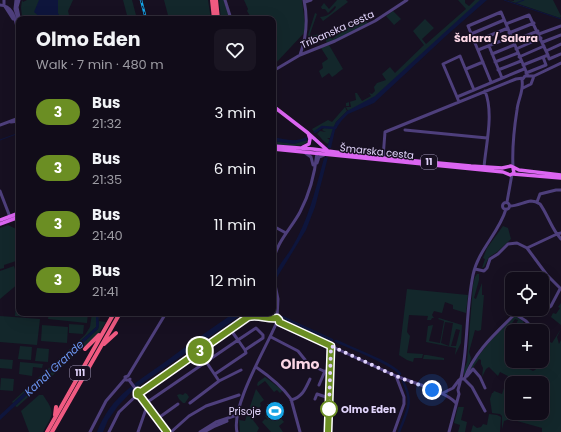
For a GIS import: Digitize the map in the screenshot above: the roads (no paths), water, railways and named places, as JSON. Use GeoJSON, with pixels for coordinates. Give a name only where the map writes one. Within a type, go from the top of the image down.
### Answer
{"type":"FeatureCollection","features":[{"type":"Feature","properties":{"kind":"highway"},"geometry":{"type":"LineString","coordinates":[[212,0],[214,16]]}},
{"type":"Feature","properties":{"kind":"highway"},"geometry":{"type":"LineString","coordinates":[[216,0],[218,16]]}},
{"type":"Feature","properties":{"kind":"highway","name":"111"},"geometry":{"type":"LineString","coordinates":[[47,432],[112,316]]}},
{"type":"Feature","properties":{"kind":"highway","name":"111"},"geometry":{"type":"LineString","coordinates":[[52,432],[118,316]]}},
{"type":"Feature","properties":{"kind":"highway"},"geometry":{"type":"LineString","coordinates":[[85,349],[94,341],[106,326]]}},
{"type":"Feature","properties":{"kind":"highway"},"geometry":{"type":"LineString","coordinates":[[97,354],[108,339],[116,333]]}},
{"type":"Feature","properties":{"kind":"highway"},"geometry":{"type":"LineString","coordinates":[[54,419],[56,407]]}},
{"type":"Feature","properties":{"kind":"main road"},"geometry":{"type":"LineString","coordinates":[[276,108],[314,138],[327,152]]}},
{"type":"Feature","properties":{"kind":"main road"},"geometry":{"type":"LineString","coordinates":[[302,149],[309,144],[310,139],[308,133]]}},
{"type":"Feature","properties":{"kind":"main road"},"geometry":{"type":"LineString","coordinates":[[314,138],[317,144],[317,151]]}},
{"type":"Feature","properties":{"kind":"main road","name":"11"},"geometry":{"type":"LineString","coordinates":[[276,148],[317,151]]}},
{"type":"Feature","properties":{"kind":"main road","name":"Šmarska cesta"},"geometry":{"type":"LineString","coordinates":[[317,151],[484,167],[511,167],[519,170],[561,177]]}},
{"type":"Feature","properties":{"kind":"main road","name":"Šmarska cesta"},"geometry":{"type":"LineString","coordinates":[[327,152],[375,160],[510,174],[561,177]]}},
{"type":"Feature","properties":{"kind":"main road"},"geometry":{"type":"LineString","coordinates":[[511,167],[514,170],[510,174],[506,171],[511,167]]}},
{"type":"Feature","properties":{"kind":"main road"},"geometry":{"type":"LineString","coordinates":[[0,220],[16,214]]}},
{"type":"Feature","properties":{"kind":"main road"},"geometry":{"type":"LineString","coordinates":[[0,224],[16,218]]}},
{"type":"Feature","properties":{"kind":"street"},"geometry":{"type":"LineString","coordinates":[[0,2],[4,0]]}},
{"type":"Feature","properties":{"kind":"street"},"geometry":{"type":"LineString","coordinates":[[3,5],[4,0]]}},
{"type":"Feature","properties":{"kind":"street"},"geometry":{"type":"LineString","coordinates":[[17,0],[16,8],[18,16]]}},
{"type":"Feature","properties":{"kind":"street"},"geometry":{"type":"LineString","coordinates":[[225,0],[230,16]]}},
{"type":"Feature","properties":{"kind":"street"},"geometry":{"type":"LineString","coordinates":[[300,54],[305,39],[307,17],[304,1],[311,0]]}},
{"type":"Feature","properties":{"kind":"street","name":"Tribanska cesta"},"geometry":{"type":"LineString","coordinates":[[276,69],[300,54],[335,41],[375,21],[407,0]]}},
{"type":"Feature","properties":{"kind":"street"},"geometry":{"type":"LineString","coordinates":[[3,5],[11,9],[16,8]]}},
{"type":"Feature","properties":{"kind":"street"},"geometry":{"type":"LineString","coordinates":[[3,5],[11,14],[16,25]]}},
{"type":"Feature","properties":{"kind":"street"},"geometry":{"type":"LineString","coordinates":[[16,8],[19,16]]}},
{"type":"Feature","properties":{"kind":"street"},"geometry":{"type":"LineString","coordinates":[[11,9],[16,25]]}},
{"type":"Feature","properties":{"kind":"street"},"geometry":{"type":"LineString","coordinates":[[491,82],[468,26],[501,12],[521,61],[526,79],[517,108],[511,167]]}},
{"type":"Feature","properties":{"kind":"street"},"geometry":{"type":"LineString","coordinates":[[471,34],[529,14],[543,42],[549,59],[561,54]]}},
{"type":"Feature","properties":{"kind":"street"},"geometry":{"type":"LineString","coordinates":[[478,50],[534,23]]}},
{"type":"Feature","properties":{"kind":"street"},"geometry":{"type":"LineString","coordinates":[[492,54],[538,32],[561,26]]}},
{"type":"Feature","properties":{"kind":"street"},"geometry":{"type":"LineString","coordinates":[[474,42],[508,28]]}},
{"type":"Feature","properties":{"kind":"street"},"geometry":{"type":"LineString","coordinates":[[543,42],[561,35]]}},
{"type":"Feature","properties":{"kind":"street"},"geometry":{"type":"LineString","coordinates":[[516,49],[541,38]]}},
{"type":"Feature","properties":{"kind":"street"},"geometry":{"type":"LineString","coordinates":[[546,50],[561,44]]}},
{"type":"Feature","properties":{"kind":"street"},"geometry":{"type":"LineString","coordinates":[[489,46],[502,78]]}},
{"type":"Feature","properties":{"kind":"street"},"geometry":{"type":"LineString","coordinates":[[519,57],[544,46]]}},
{"type":"Feature","properties":{"kind":"street"},"geometry":{"type":"LineString","coordinates":[[495,62],[518,53]]}},
{"type":"Feature","properties":{"kind":"street"},"geometry":{"type":"LineString","coordinates":[[457,96],[502,78],[548,55]]}},
{"type":"Feature","properties":{"kind":"street"},"geometry":{"type":"LineString","coordinates":[[459,102],[443,64],[460,56],[474,90]]}},
{"type":"Feature","properties":{"kind":"street"},"geometry":{"type":"LineString","coordinates":[[526,79],[546,64],[543,57]]}},
{"type":"Feature","properties":{"kind":"street"},"geometry":{"type":"LineString","coordinates":[[498,70],[521,61]]}},
{"type":"Feature","properties":{"kind":"street"},"geometry":{"type":"LineString","coordinates":[[466,69],[483,62]]}},
{"type":"Feature","properties":{"kind":"street"},"geometry":{"type":"LineString","coordinates":[[383,158],[385,132],[517,78],[526,79],[561,63]]}},
{"type":"Feature","properties":{"kind":"street"},"geometry":{"type":"LineString","coordinates":[[484,167],[489,106],[485,92]]}},
{"type":"Feature","properties":{"kind":"street"},"geometry":{"type":"LineString","coordinates":[[0,125],[16,121]]}},
{"type":"Feature","properties":{"kind":"street"},"geometry":{"type":"LineString","coordinates":[[405,130],[487,138]]}},
{"type":"Feature","properties":{"kind":"street"},"geometry":{"type":"LineString","coordinates":[[302,149],[311,157],[314,168]]}},
{"type":"Feature","properties":{"kind":"street"},"geometry":{"type":"LineString","coordinates":[[276,250],[301,210],[314,168],[317,151]]}},
{"type":"Feature","properties":{"kind":"street"},"geometry":{"type":"LineString","coordinates":[[314,168],[320,157],[327,152]]}},
{"type":"Feature","properties":{"kind":"street"},"geometry":{"type":"LineString","coordinates":[[506,209],[503,205],[507,202],[510,174]]}},
{"type":"Feature","properties":{"kind":"street"},"geometry":{"type":"LineString","coordinates":[[537,202],[540,194],[561,190]]}},
{"type":"Feature","properties":{"kind":"street"},"geometry":{"type":"LineString","coordinates":[[0,191],[10,216]]}},
{"type":"Feature","properties":{"kind":"street"},"geometry":{"type":"LineString","coordinates":[[485,411],[472,387],[463,378],[470,292],[475,269],[483,249],[499,227],[506,209],[510,206],[533,201],[537,202],[541,206],[550,225],[561,239]]}},
{"type":"Feature","properties":{"kind":"street"},"geometry":{"type":"LineString","coordinates":[[507,202],[510,206]]}},
{"type":"Feature","properties":{"kind":"street"},"geometry":{"type":"LineString","coordinates":[[276,228],[286,233]]}},
{"type":"Feature","properties":{"kind":"street"},"geometry":{"type":"LineString","coordinates":[[527,248],[561,233]]}},
{"type":"Feature","properties":{"kind":"street"},"geometry":{"type":"LineString","coordinates":[[475,269],[484,271],[487,268],[490,259],[511,243],[518,243],[527,248],[560,289],[549,308]]}},
{"type":"Feature","properties":{"kind":"street"},"geometry":{"type":"LineString","coordinates":[[237,432],[237,415],[242,400],[279,320],[277,318],[278,305],[276,294]]}},
{"type":"Feature","properties":{"kind":"street"},"geometry":{"type":"LineString","coordinates":[[90,432],[106,401],[126,376],[128,376],[164,316]]}},
{"type":"Feature","properties":{"kind":"street"},"geometry":{"type":"LineString","coordinates":[[109,432],[120,412],[138,393],[230,329],[252,316],[261,316],[273,320],[273,322],[331,346],[396,376],[451,398],[457,397]]}},
{"type":"Feature","properties":{"kind":"street"},"geometry":{"type":"LineString","coordinates":[[449,432],[459,394],[458,390],[463,378],[473,361],[488,342],[513,316]]}},
{"type":"Feature","properties":{"kind":"street"},"geometry":{"type":"LineString","coordinates":[[518,316],[529,324]]}},
{"type":"Feature","properties":{"kind":"street"},"geometry":{"type":"LineString","coordinates":[[273,320],[277,318]]}},
{"type":"Feature","properties":{"kind":"street"},"geometry":{"type":"LineString","coordinates":[[138,432],[147,405],[256,328],[263,335],[263,338],[246,350],[246,353],[215,374]]}},
{"type":"Feature","properties":{"kind":"street"},"geometry":{"type":"LineString","coordinates":[[230,329],[246,350]]}},
{"type":"Feature","properties":{"kind":"street"},"geometry":{"type":"LineString","coordinates":[[271,338],[290,346],[301,353],[313,366],[325,370],[330,374]]}},
{"type":"Feature","properties":{"kind":"street"},"geometry":{"type":"LineString","coordinates":[[328,432],[331,346]]}},
{"type":"Feature","properties":{"kind":"street"},"geometry":{"type":"LineString","coordinates":[[199,351],[219,381]]}},
{"type":"Feature","properties":{"kind":"street"},"geometry":{"type":"LineString","coordinates":[[256,367],[282,388],[291,400],[300,432]]}},
{"type":"Feature","properties":{"kind":"street"},"geometry":{"type":"LineString","coordinates":[[442,394],[453,388],[473,369],[480,377],[485,388]]}},
{"type":"Feature","properties":{"kind":"street"},"geometry":{"type":"LineString","coordinates":[[190,403],[219,381],[241,370]]}},
{"type":"Feature","properties":{"kind":"street"},"geometry":{"type":"LineString","coordinates":[[319,385],[325,370]]}},
{"type":"Feature","properties":{"kind":"street"},"geometry":{"type":"LineString","coordinates":[[128,376],[130,378],[130,382],[167,432]]}},
{"type":"Feature","properties":{"kind":"street"},"geometry":{"type":"LineString","coordinates":[[394,432],[404,404],[404,397],[396,376]]}},
{"type":"Feature","properties":{"kind":"street"},"geometry":{"type":"LineString","coordinates":[[125,379],[130,382]]}},
{"type":"Feature","properties":{"kind":"street"},"geometry":{"type":"LineString","coordinates":[[291,400],[298,398],[304,392],[310,379]]}},
{"type":"Feature","properties":{"kind":"street"},"geometry":{"type":"LineString","coordinates":[[453,388],[458,390]]}},
{"type":"Feature","properties":{"kind":"street"},"geometry":{"type":"LineString","coordinates":[[448,392],[456,403]]}},
{"type":"Feature","properties":{"kind":"street"},"geometry":{"type":"LineString","coordinates":[[315,399],[317,394],[329,398]]}},
{"type":"Feature","properties":{"kind":"street"},"geometry":{"type":"LineString","coordinates":[[171,432],[189,416],[206,406],[239,395]]}},
{"type":"Feature","properties":{"kind":"street"},"geometry":{"type":"LineString","coordinates":[[158,419],[178,404]]}},
{"type":"Feature","properties":{"kind":"street"},"geometry":{"type":"LineString","coordinates":[[200,432],[216,422],[237,415]]}},
{"type":"Feature","properties":{"kind":"street"},"geometry":{"type":"LineString","coordinates":[[204,432],[227,421]]}},
{"type":"Feature","properties":{"kind":"water"},"geometry":{"type":"Polygon","coordinates":[[[39,0],[58,0],[58,13],[60,16],[39,16],[34,12],[39,0]]]}},
{"type":"Feature","properties":{"kind":"water"},"geometry":{"type":"Polygon","coordinates":[[[480,0],[487,0],[374,103],[348,114],[335,130],[331,148],[327,148],[336,122],[347,111],[375,96],[480,0]]]}},
{"type":"Feature","properties":{"kind":"water"},"geometry":{"type":"Polygon","coordinates":[[[306,137],[308,140],[294,144],[276,141],[276,138],[298,140],[306,137]]]}},
{"type":"Feature","properties":{"kind":"water"},"geometry":{"type":"Polygon","coordinates":[[[328,157],[315,207],[306,230],[276,279],[277,270],[297,239],[302,228],[311,205],[324,158],[328,157]]]}},
{"type":"Feature","properties":{"kind":"water","name":"Kanal Grande"},"geometry":{"type":"Polygon","coordinates":[[[96,316],[98,316],[98,329],[0,420],[0,415],[96,327],[96,316]]]}},
{"type":"Feature","properties":{"kind":"water"},"geometry":{"type":"Polygon","coordinates":[[[230,316],[240,316],[134,389],[118,406],[108,420],[103,432],[97,432],[103,419],[118,398],[137,382],[230,316]]]}},
{"type":"Feature","properties":{"kind":"waterway"},"geometry":{"type":"LineString","coordinates":[[504,0],[561,19]]}},
{"type":"Feature","properties":{"kind":"waterway"},"geometry":{"type":"LineString","coordinates":[[516,3],[524,0]]}},
{"type":"Feature","properties":{"kind":"waterway"},"geometry":{"type":"LineString","coordinates":[[315,132],[322,127],[336,127]]}},
{"type":"Feature","properties":{"kind":"waterway"},"geometry":{"type":"LineString","coordinates":[[0,140],[16,134]]}},
{"type":"Feature","properties":{"kind":"waterway"},"geometry":{"type":"LineString","coordinates":[[282,317],[332,340]]}},
{"type":"Feature","properties":{"kind":"waterway"},"geometry":{"type":"LineString","coordinates":[[336,341],[389,365],[400,374]]}},
{"type":"Feature","properties":{"kind":"waterway","name":"Olmo"},"geometry":{"type":"LineString","coordinates":[[399,432],[407,412],[409,401],[403,381]]}},
{"type":"Feature","properties":{"kind":"railway"},"geometry":{"type":"LineString","coordinates":[[141,0],[145,16]]}},
{"type":"Feature","properties":{"kind":"place","name":"Olmo Eden"},"geometry":{"type":"Point","coordinates":[329,409]}},
{"type":"Feature","properties":{"kind":"place","name":"Prisoje"},"geometry":{"type":"Point","coordinates":[275,411]}},
{"type":"Feature","properties":{"kind":"district","name":"Šalara / Salara"},"geometry":{"type":"Point","coordinates":[496,38]}},
{"type":"Feature","properties":{"kind":"district","name":"Olmo"},"geometry":{"type":"Point","coordinates":[300,364]}}]}
